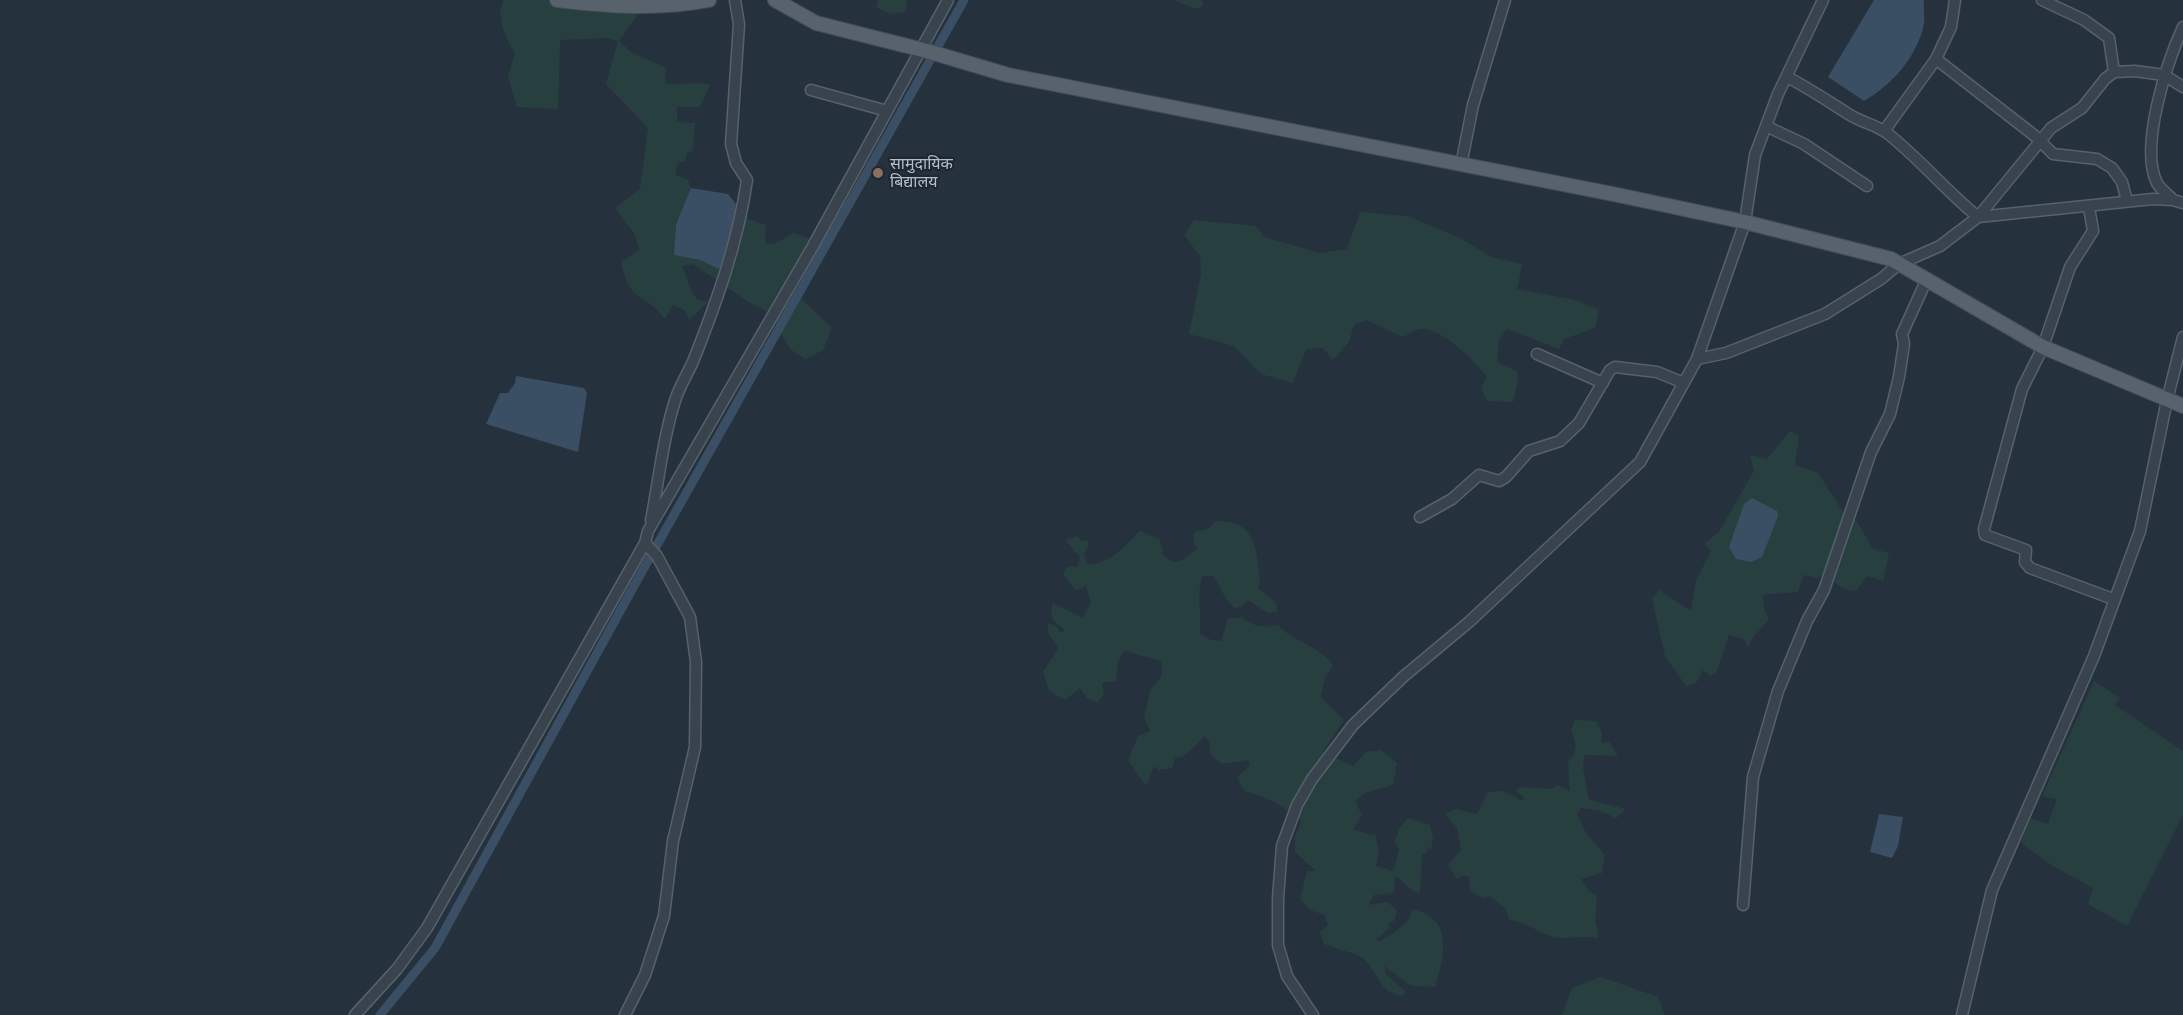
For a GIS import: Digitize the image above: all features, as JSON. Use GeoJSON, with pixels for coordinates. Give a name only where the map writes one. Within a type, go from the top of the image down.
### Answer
{"type":"FeatureCollection","features":[{"type":"Feature","properties":{"kind":"main road"},"geometry":{"type":"LineString","coordinates":[[557,0],[626,8],[675,7],[709,0]]}},
{"type":"Feature","properties":{"kind":"main road"},"geometry":{"type":"LineString","coordinates":[[775,0],[816,23],[923,50],[1008,75],[1745,222],[1857,249],[1899,264],[2043,347],[2183,406]]}},
{"type":"Feature","properties":{"kind":"street"},"geometry":{"type":"LineString","coordinates":[[625,1015],[645,975],[664,916],[673,841],[695,747],[696,662],[690,617],[650,548],[648,531],[658,486],[660,459],[673,404],[701,340],[735,242],[742,212],[747,180],[736,162],[731,144],[739,24],[735,0]]}},
{"type":"Feature","properties":{"kind":"street"},"geometry":{"type":"LineString","coordinates":[[648,531],[813,246],[886,111],[923,50],[948,0]]}},
{"type":"Feature","properties":{"kind":"street"},"geometry":{"type":"LineString","coordinates":[[1461,165],[1473,105],[1505,0]]}},
{"type":"Feature","properties":{"kind":"street"},"geometry":{"type":"LineString","coordinates":[[1313,1015],[1287,976],[1278,945],[1278,898],[1285,832],[1312,779],[1353,725],[1403,678],[1469,622],[1640,462],[1697,359],[1745,222],[1755,155],[1787,77],[1823,0]]}},
{"type":"Feature","properties":{"kind":"street"},"geometry":{"type":"LineString","coordinates":[[1884,131],[1936,59],[1951,27],[1954,0]]}},
{"type":"Feature","properties":{"kind":"street"},"geometry":{"type":"LineString","coordinates":[[2042,0],[2084,20],[2109,38],[2115,72]]}},
{"type":"Feature","properties":{"kind":"street"},"geometry":{"type":"LineString","coordinates":[[2178,202],[2157,183],[2153,162],[2156,113],[2164,75],[2183,27]]}},
{"type":"Feature","properties":{"kind":"street"},"geometry":{"type":"LineString","coordinates":[[1936,59],[2035,136],[2053,154],[2097,159],[2112,168],[2122,182],[2127,201]]}},
{"type":"Feature","properties":{"kind":"street"},"geometry":{"type":"LineString","coordinates":[[1697,359],[1726,353],[1825,314],[1881,279],[1899,264],[1940,246],[1978,217],[2051,128],[2082,108],[2104,79],[2115,72],[2135,71],[2164,75],[2183,87]]}},
{"type":"Feature","properties":{"kind":"street"},"geometry":{"type":"LineString","coordinates":[[1787,77],[1815,91],[1851,116],[1884,131],[1919,160],[1945,190],[1978,217],[2089,207],[2127,201],[2178,202]]}},
{"type":"Feature","properties":{"kind":"street"},"geometry":{"type":"LineString","coordinates":[[811,90],[886,111]]}},
{"type":"Feature","properties":{"kind":"street"},"geometry":{"type":"LineString","coordinates":[[1766,126],[1804,144],[1867,186]]}},
{"type":"Feature","properties":{"kind":"street"},"geometry":{"type":"LineString","coordinates":[[2089,207],[2093,231],[2070,267],[2043,347],[2019,400],[1984,529],[1985,535],[2026,550],[2025,562],[2030,568],[2114,599]]}},
{"type":"Feature","properties":{"kind":"street"},"geometry":{"type":"LineString","coordinates":[[1743,905],[1753,777],[1778,691],[1807,621],[1824,590],[1871,452],[1890,414],[1901,366],[1902,334],[1926,281]]}},
{"type":"Feature","properties":{"kind":"street"},"geometry":{"type":"LineString","coordinates":[[1962,1015],[1992,890],[2094,656],[2140,531],[2167,400],[2183,337]]}},
{"type":"Feature","properties":{"kind":"street"},"geometry":{"type":"LineString","coordinates":[[1537,354],[1603,383]]}},
{"type":"Feature","properties":{"kind":"street"},"geometry":{"type":"LineString","coordinates":[[1420,517],[1452,499],[1479,475],[1499,481],[1506,477],[1529,451],[1560,441],[1579,423],[1610,370],[1615,367],[1657,372],[1684,383]]}},
{"type":"Feature","properties":{"kind":"street"},"geometry":{"type":"LineString","coordinates":[[355,1015],[397,969],[427,928],[650,548]]}},
{"type":"Feature","properties":{"kind":"green space"},"geometry":{"type":"Polygon","coordinates":[[[504,0],[648,0],[619,41],[631,52],[666,68],[665,83],[710,85],[700,107],[677,107],[677,122],[695,123],[693,151],[687,152],[685,161],[678,163],[675,175],[688,180],[691,188],[676,224],[674,255],[701,260],[730,246],[736,204],[746,213],[748,219],[766,225],[765,243],[774,244],[794,233],[813,240],[805,256],[787,279],[791,289],[832,328],[823,350],[805,359],[790,349],[770,313],[747,301],[693,264],[682,266],[691,288],[698,300],[709,301],[689,320],[685,310],[673,305],[665,319],[634,292],[625,276],[621,262],[639,250],[634,233],[615,208],[640,189],[648,128],[606,84],[618,41],[606,38],[560,40],[558,109],[517,107],[508,77],[515,53],[501,20],[504,0]]]}},
{"type":"Feature","properties":{"kind":"green space"},"geometry":{"type":"Polygon","coordinates":[[[878,0],[907,0],[905,12],[890,14],[876,7],[878,0]]]}},
{"type":"Feature","properties":{"kind":"green space"},"geometry":{"type":"Polygon","coordinates":[[[1173,0],[1202,0],[1203,6],[1196,9],[1173,0]]]}},
{"type":"Feature","properties":{"kind":"green space"},"geometry":{"type":"Polygon","coordinates":[[[1360,212],[1408,216],[1460,238],[1491,257],[1522,264],[1517,289],[1575,300],[1599,310],[1595,328],[1564,339],[1559,349],[1507,329],[1499,340],[1497,362],[1517,371],[1518,380],[1513,402],[1487,401],[1481,387],[1487,377],[1482,370],[1451,341],[1425,329],[1416,330],[1403,337],[1366,320],[1354,325],[1349,342],[1333,360],[1323,348],[1306,349],[1293,383],[1261,374],[1234,346],[1189,334],[1201,274],[1200,256],[1184,235],[1194,220],[1256,226],[1264,237],[1320,253],[1347,249],[1360,212]]]}},
{"type":"Feature","properties":{"kind":"green space"},"geometry":{"type":"Polygon","coordinates":[[[1790,431],[1799,436],[1795,465],[1818,473],[1844,513],[1856,520],[1873,549],[1889,553],[1883,581],[1867,576],[1856,591],[1850,590],[1838,585],[1826,571],[1818,578],[1804,575],[1798,592],[1762,595],[1764,609],[1769,619],[1751,640],[1749,647],[1743,639],[1729,635],[1716,673],[1710,676],[1703,670],[1696,683],[1686,686],[1665,656],[1652,599],[1659,590],[1691,611],[1696,581],[1711,551],[1704,544],[1719,532],[1754,471],[1750,455],[1767,459],[1790,431]]]}},
{"type":"Feature","properties":{"kind":"green space"},"geometry":{"type":"Polygon","coordinates":[[[1216,521],[1235,524],[1248,532],[1257,554],[1260,576],[1258,588],[1276,603],[1277,612],[1268,613],[1248,600],[1241,607],[1235,608],[1212,576],[1202,576],[1199,591],[1200,634],[1211,640],[1221,641],[1228,619],[1241,617],[1259,626],[1278,625],[1291,636],[1327,658],[1333,665],[1325,678],[1321,697],[1344,720],[1323,752],[1353,766],[1366,752],[1381,750],[1397,763],[1393,785],[1365,793],[1355,801],[1362,815],[1353,829],[1370,835],[1375,834],[1379,850],[1376,866],[1394,871],[1399,849],[1395,842],[1400,827],[1408,818],[1430,825],[1433,838],[1431,849],[1427,848],[1428,852],[1422,854],[1420,894],[1395,876],[1394,893],[1374,895],[1368,905],[1388,902],[1397,911],[1394,921],[1388,923],[1389,928],[1376,940],[1380,941],[1395,932],[1408,920],[1412,909],[1435,921],[1443,939],[1443,950],[1435,987],[1411,986],[1384,966],[1386,974],[1406,992],[1404,995],[1396,995],[1385,988],[1364,959],[1324,944],[1320,932],[1328,925],[1325,915],[1310,910],[1300,899],[1307,871],[1316,871],[1295,852],[1295,837],[1301,821],[1274,802],[1244,791],[1237,777],[1250,766],[1248,760],[1222,764],[1211,755],[1209,742],[1205,736],[1184,756],[1175,758],[1172,768],[1158,770],[1154,766],[1146,786],[1128,760],[1138,736],[1150,731],[1144,718],[1150,691],[1162,675],[1161,661],[1125,651],[1118,661],[1116,681],[1102,683],[1104,694],[1097,703],[1087,698],[1080,688],[1065,700],[1049,691],[1043,671],[1059,648],[1049,635],[1047,623],[1057,627],[1060,633],[1065,630],[1052,619],[1053,603],[1083,618],[1091,603],[1086,586],[1076,591],[1063,574],[1068,566],[1077,567],[1080,557],[1065,540],[1077,536],[1082,541],[1087,540],[1089,545],[1084,554],[1088,564],[1095,564],[1116,554],[1140,531],[1159,539],[1163,549],[1162,554],[1172,562],[1181,561],[1197,549],[1193,540],[1195,532],[1208,529],[1216,521]]]}},
{"type":"Feature","properties":{"kind":"green space"},"geometry":{"type":"Polygon","coordinates":[[[2094,681],[2120,698],[2115,705],[2183,751],[2183,815],[2127,926],[2088,904],[2093,888],[2053,866],[2021,843],[2030,818],[2048,824],[2057,799],[2042,796],[2094,681]]]}},
{"type":"Feature","properties":{"kind":"green space"},"geometry":{"type":"Polygon","coordinates":[[[1575,720],[1596,721],[1602,733],[1601,743],[1609,742],[1618,756],[1584,755],[1583,769],[1589,800],[1626,809],[1616,818],[1598,810],[1581,808],[1577,814],[1586,833],[1605,855],[1602,873],[1581,879],[1589,891],[1596,895],[1595,917],[1598,938],[1554,937],[1509,920],[1506,909],[1490,896],[1483,898],[1470,891],[1469,877],[1464,875],[1457,879],[1448,865],[1461,850],[1457,828],[1445,814],[1456,809],[1477,814],[1488,792],[1503,791],[1523,801],[1524,797],[1516,791],[1519,787],[1552,789],[1557,785],[1570,791],[1568,761],[1574,755],[1576,745],[1571,730],[1575,720]]]}},
{"type":"Feature","properties":{"kind":"green space"},"geometry":{"type":"Polygon","coordinates":[[[1601,977],[1658,997],[1665,1015],[1562,1015],[1572,988],[1601,977]]]}},
{"type":"Feature","properties":{"kind":"water"},"geometry":{"type":"Polygon","coordinates":[[[1874,0],[1924,0],[1924,24],[1916,48],[1902,69],[1884,87],[1864,101],[1828,77],[1874,0]]]}},
{"type":"Feature","properties":{"kind":"water"},"geometry":{"type":"Polygon","coordinates":[[[691,188],[728,194],[736,204],[730,246],[719,269],[700,260],[674,255],[676,224],[691,188]]]}},
{"type":"Feature","properties":{"kind":"water"},"geometry":{"type":"Polygon","coordinates":[[[516,376],[584,388],[587,393],[578,452],[486,424],[500,393],[508,393],[515,383],[516,376]]]}},
{"type":"Feature","properties":{"kind":"water"},"geometry":{"type":"Polygon","coordinates":[[[1752,498],[1777,511],[1778,516],[1762,557],[1751,562],[1736,559],[1729,547],[1744,504],[1752,498]]]}},
{"type":"Feature","properties":{"kind":"water"},"geometry":{"type":"Polygon","coordinates":[[[1879,814],[1903,817],[1898,846],[1892,858],[1870,852],[1879,814]]]}},
{"type":"Feature","properties":{"kind":"waterway"},"geometry":{"type":"LineString","coordinates":[[380,1015],[435,948],[635,584],[964,0]]}},
{"type":"Feature","properties":{"kind":"place","name":"सामुदायिक बिद्यालय"},"geometry":{"type":"Point","coordinates":[878,173]}}]}
